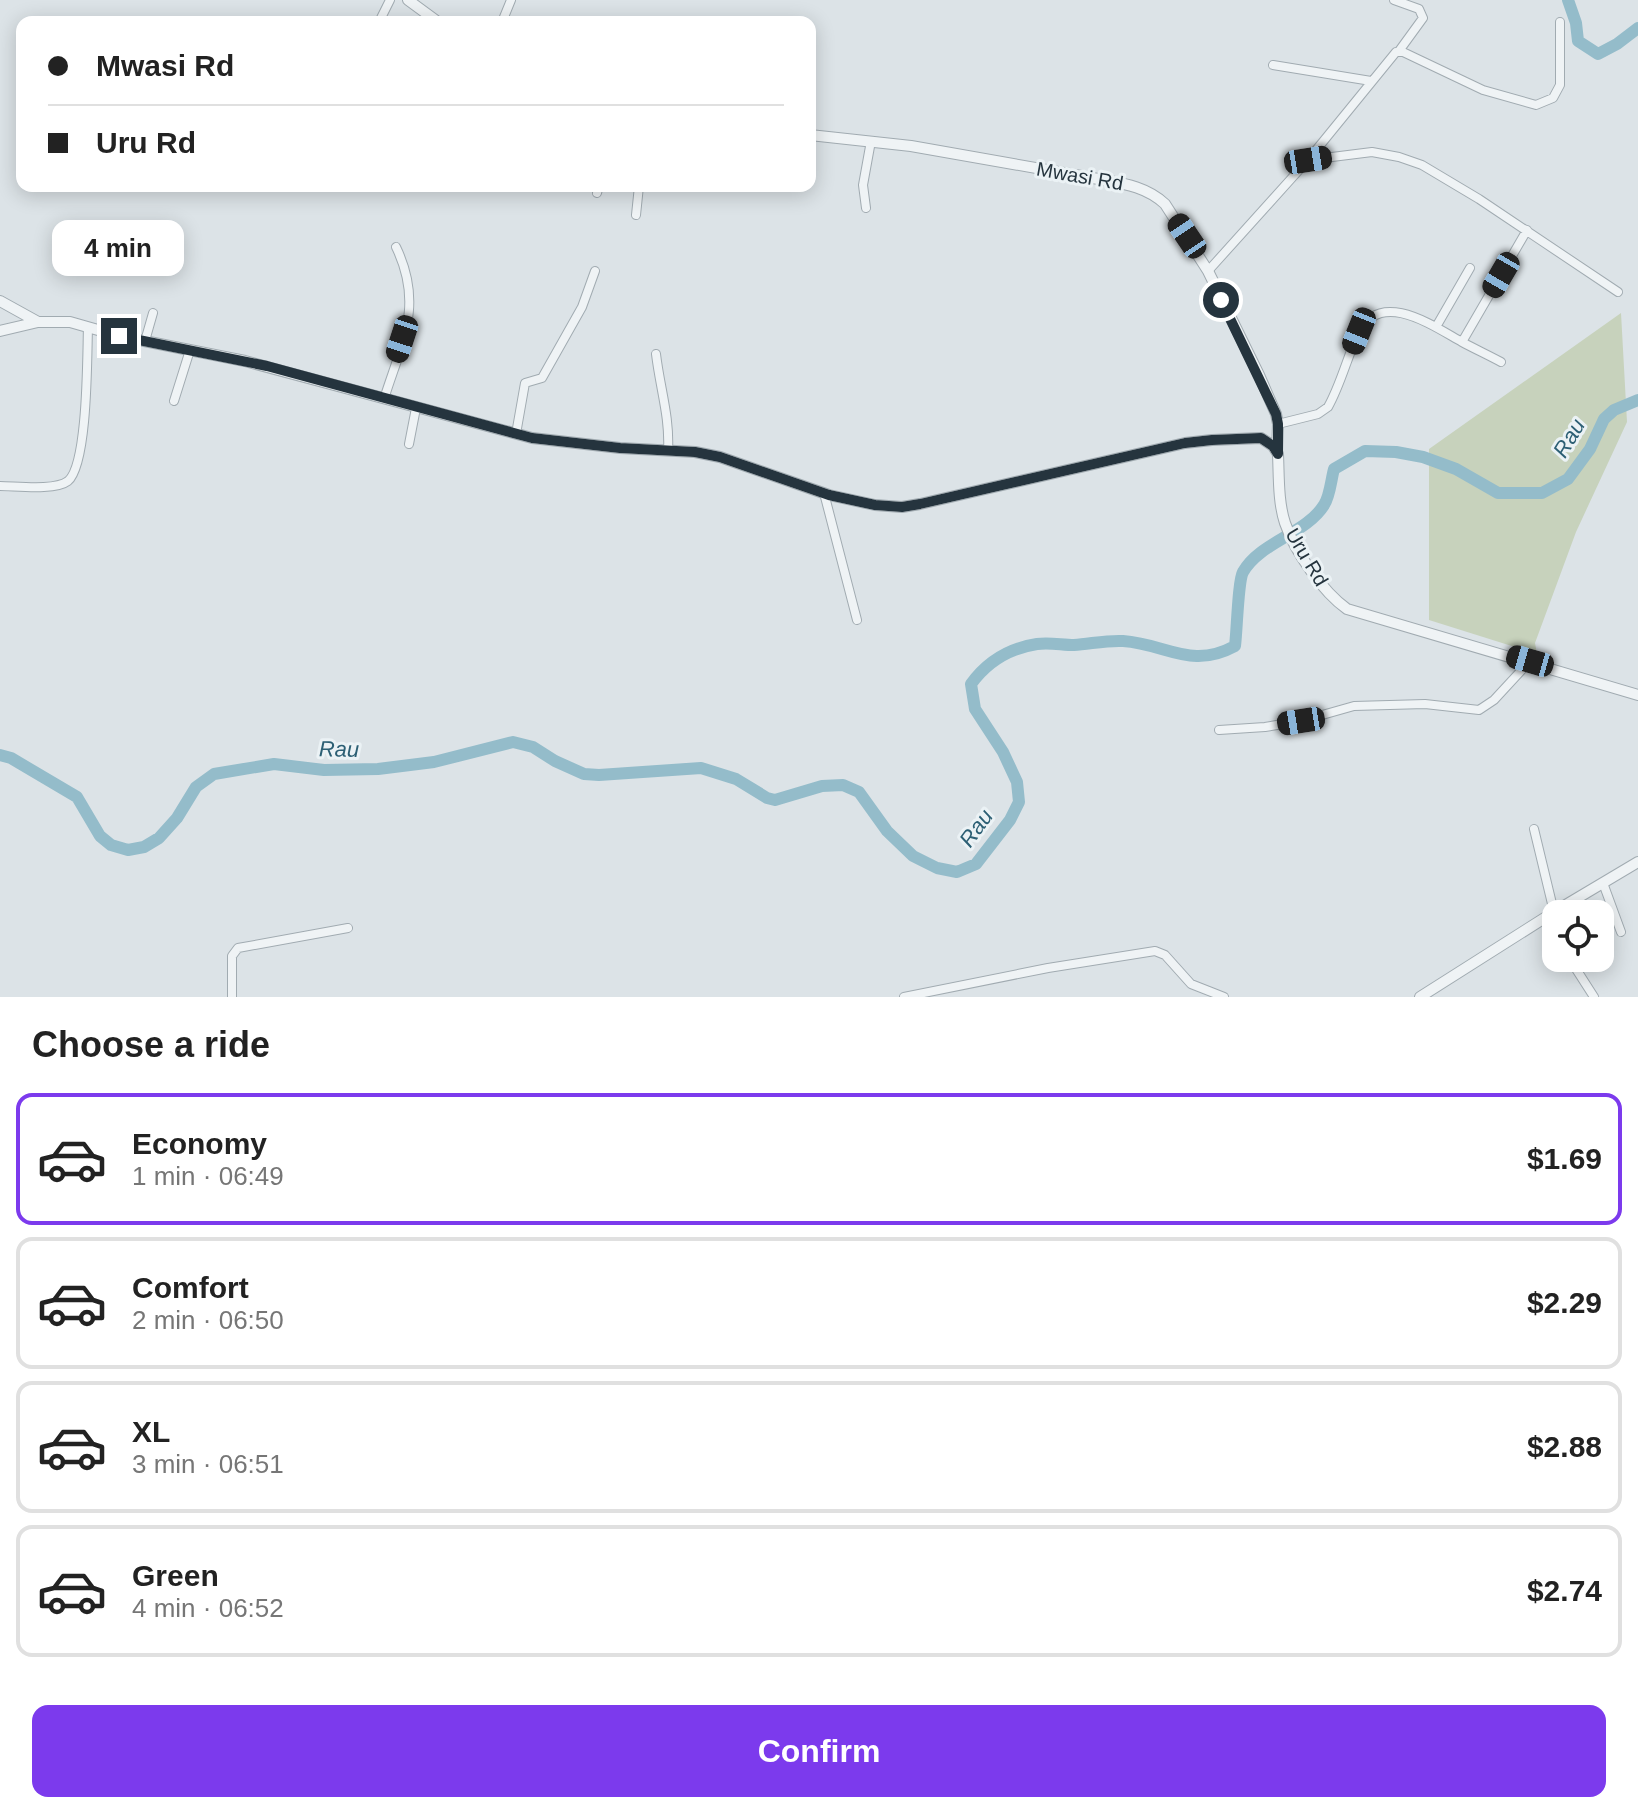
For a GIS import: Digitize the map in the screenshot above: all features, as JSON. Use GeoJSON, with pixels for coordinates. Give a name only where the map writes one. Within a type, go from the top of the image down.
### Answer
{"type":"FeatureCollection","features":[{"type":"Feature","properties":{"kind":"street"},"geometry":{"type":"LineString","coordinates":[[408,0],[430,16]]}},
{"type":"Feature","properties":{"kind":"street"},"geometry":{"type":"LineString","coordinates":[[1208,271],[1308,160],[1423,18],[1419,9],[1394,0]]}},
{"type":"Feature","properties":{"kind":"street"},"geometry":{"type":"LineString","coordinates":[[1399,51],[1483,90],[1536,105],[1553,98],[1560,85],[1560,22]]}},
{"type":"Feature","properties":{"kind":"street"},"geometry":{"type":"LineString","coordinates":[[1273,65],[1371,81]]}},
{"type":"Feature","properties":{"kind":"street","name":"Mwasi Rd"},"geometry":{"type":"LineString","coordinates":[[816,136],[871,141],[1136,186],[1156,196],[1165,204],[1208,271],[1259,375],[1278,424],[1278,454]]}},
{"type":"Feature","properties":{"kind":"street"},"geometry":{"type":"LineString","coordinates":[[866,208],[863,185],[871,141]]}},
{"type":"Feature","properties":{"kind":"street"},"geometry":{"type":"LineString","coordinates":[[1308,160],[1362,152],[1399,157],[1438,173],[1618,292]]}},
{"type":"Feature","properties":{"kind":"street"},"geometry":{"type":"LineString","coordinates":[[636,215],[638,192]]}},
{"type":"Feature","properties":{"kind":"street"},"geometry":{"type":"LineString","coordinates":[[1462,342],[1527,230]]}},
{"type":"Feature","properties":{"kind":"street"},"geometry":{"type":"LineString","coordinates":[[384,399],[411,301],[409,281],[396,247]]}},
{"type":"Feature","properties":{"kind":"street"},"geometry":{"type":"LineString","coordinates":[[1436,327],[1470,268]]}},
{"type":"Feature","properties":{"kind":"street"},"geometry":{"type":"LineString","coordinates":[[516,434],[525,383],[540,379],[545,373],[582,307],[595,271]]}},
{"type":"Feature","properties":{"kind":"street"},"geometry":{"type":"LineString","coordinates":[[0,301],[38,322]]}},
{"type":"Feature","properties":{"kind":"street"},"geometry":{"type":"LineString","coordinates":[[145,341],[153,313]]}},
{"type":"Feature","properties":{"kind":"street"},"geometry":{"type":"LineString","coordinates":[[1278,424],[1318,414],[1328,407],[1359,331],[1368,319],[1379,313],[1404,313],[1501,362]]}},
{"type":"Feature","properties":{"kind":"street"},"geometry":{"type":"LineString","coordinates":[[0,331],[38,322],[70,322],[258,364],[557,443],[695,452],[740,463],[860,503],[902,507],[977,493],[1185,443],[1261,438],[1278,454]]}},
{"type":"Feature","properties":{"kind":"street"},"geometry":{"type":"LineString","coordinates":[[0,486],[58,485],[70,479],[82,437],[88,327]]}},
{"type":"Feature","properties":{"kind":"street"},"geometry":{"type":"LineString","coordinates":[[174,401],[190,350]]}},
{"type":"Feature","properties":{"kind":"street"},"geometry":{"type":"LineString","coordinates":[[656,354],[668,413],[668,451]]}},
{"type":"Feature","properties":{"kind":"street"},"geometry":{"type":"LineString","coordinates":[[409,444],[416,408]]}},
{"type":"Feature","properties":{"kind":"street","name":"Uru Rd"},"geometry":{"type":"LineString","coordinates":[[1278,454],[1282,507],[1291,533],[1318,581],[1332,598],[1347,609],[1638,695]]}},
{"type":"Feature","properties":{"kind":"street"},"geometry":{"type":"LineString","coordinates":[[824,493],[857,620]]}},
{"type":"Feature","properties":{"kind":"street"},"geometry":{"type":"LineString","coordinates":[[1219,730],[1301,721],[1354,706],[1385,704],[1479,710],[1494,700],[1530,661]]}},
{"type":"Feature","properties":{"kind":"street"},"geometry":{"type":"LineString","coordinates":[[1534,829],[1551,900]]}},
{"type":"Feature","properties":{"kind":"street"},"geometry":{"type":"LineString","coordinates":[[1574,900],[1638,862]]}},
{"type":"Feature","properties":{"kind":"street"},"geometry":{"type":"LineString","coordinates":[[1603,883],[1621,932]]}},
{"type":"Feature","properties":{"kind":"street"},"geometry":{"type":"LineString","coordinates":[[1420,997],[1542,920]]}},
{"type":"Feature","properties":{"kind":"street"},"geometry":{"type":"LineString","coordinates":[[232,997],[232,956],[238,948],[348,928]]}},
{"type":"Feature","properties":{"kind":"street"},"geometry":{"type":"LineString","coordinates":[[904,997],[1048,968],[1155,951],[1165,955],[1191,984],[1224,997]]}},
{"type":"Feature","properties":{"kind":"street"},"geometry":{"type":"LineString","coordinates":[[1578,972],[1594,997]]}},
{"type":"Feature","properties":{"kind":"green space"},"geometry":{"type":"Polygon","coordinates":[[[1621,313],[1627,422],[1576,532],[1535,643],[1537,654],[1429,620],[1429,449],[1621,313]]]}},
{"type":"Feature","properties":{"kind":"waterway"},"geometry":{"type":"LineString","coordinates":[[1568,0],[1578,41],[1598,54],[1638,28]]}},
{"type":"Feature","properties":{"kind":"waterway","name":"Rau"},"geometry":{"type":"LineString","coordinates":[[0,755],[11,758],[77,797],[100,836],[111,845],[128,850],[144,847],[159,838],[177,818],[196,787],[214,774],[274,764],[324,770],[378,769],[434,762],[513,742],[533,747],[584,774],[701,768],[736,779],[775,800],[822,786],[843,785],[859,792],[887,831],[913,856],[937,868],[957,872],[976,864],[1010,820],[1019,802],[1017,782],[1003,752],[975,709],[971,684],[992,663],[1008,653],[1042,643],[1074,645],[1123,641],[1192,656],[1219,653],[1235,646],[1243,572],[1260,553],[1316,515],[1328,497],[1334,469],[1365,451],[1396,452],[1423,457],[1456,469],[1498,493],[1542,493],[1568,479],[1590,449],[1604,419],[1614,410],[1638,400]]}},
{"type":"Feature","properties":{"kind":"route"},"geometry":{"type":"LineString","coordinates":[[119,336],[267,366],[532,438],[557,443],[695,452],[740,463],[829,495],[860,503],[902,507],[977,493],[1185,443],[1261,438],[1268,441],[1278,454],[1276,414],[1221,300]]}}]}
